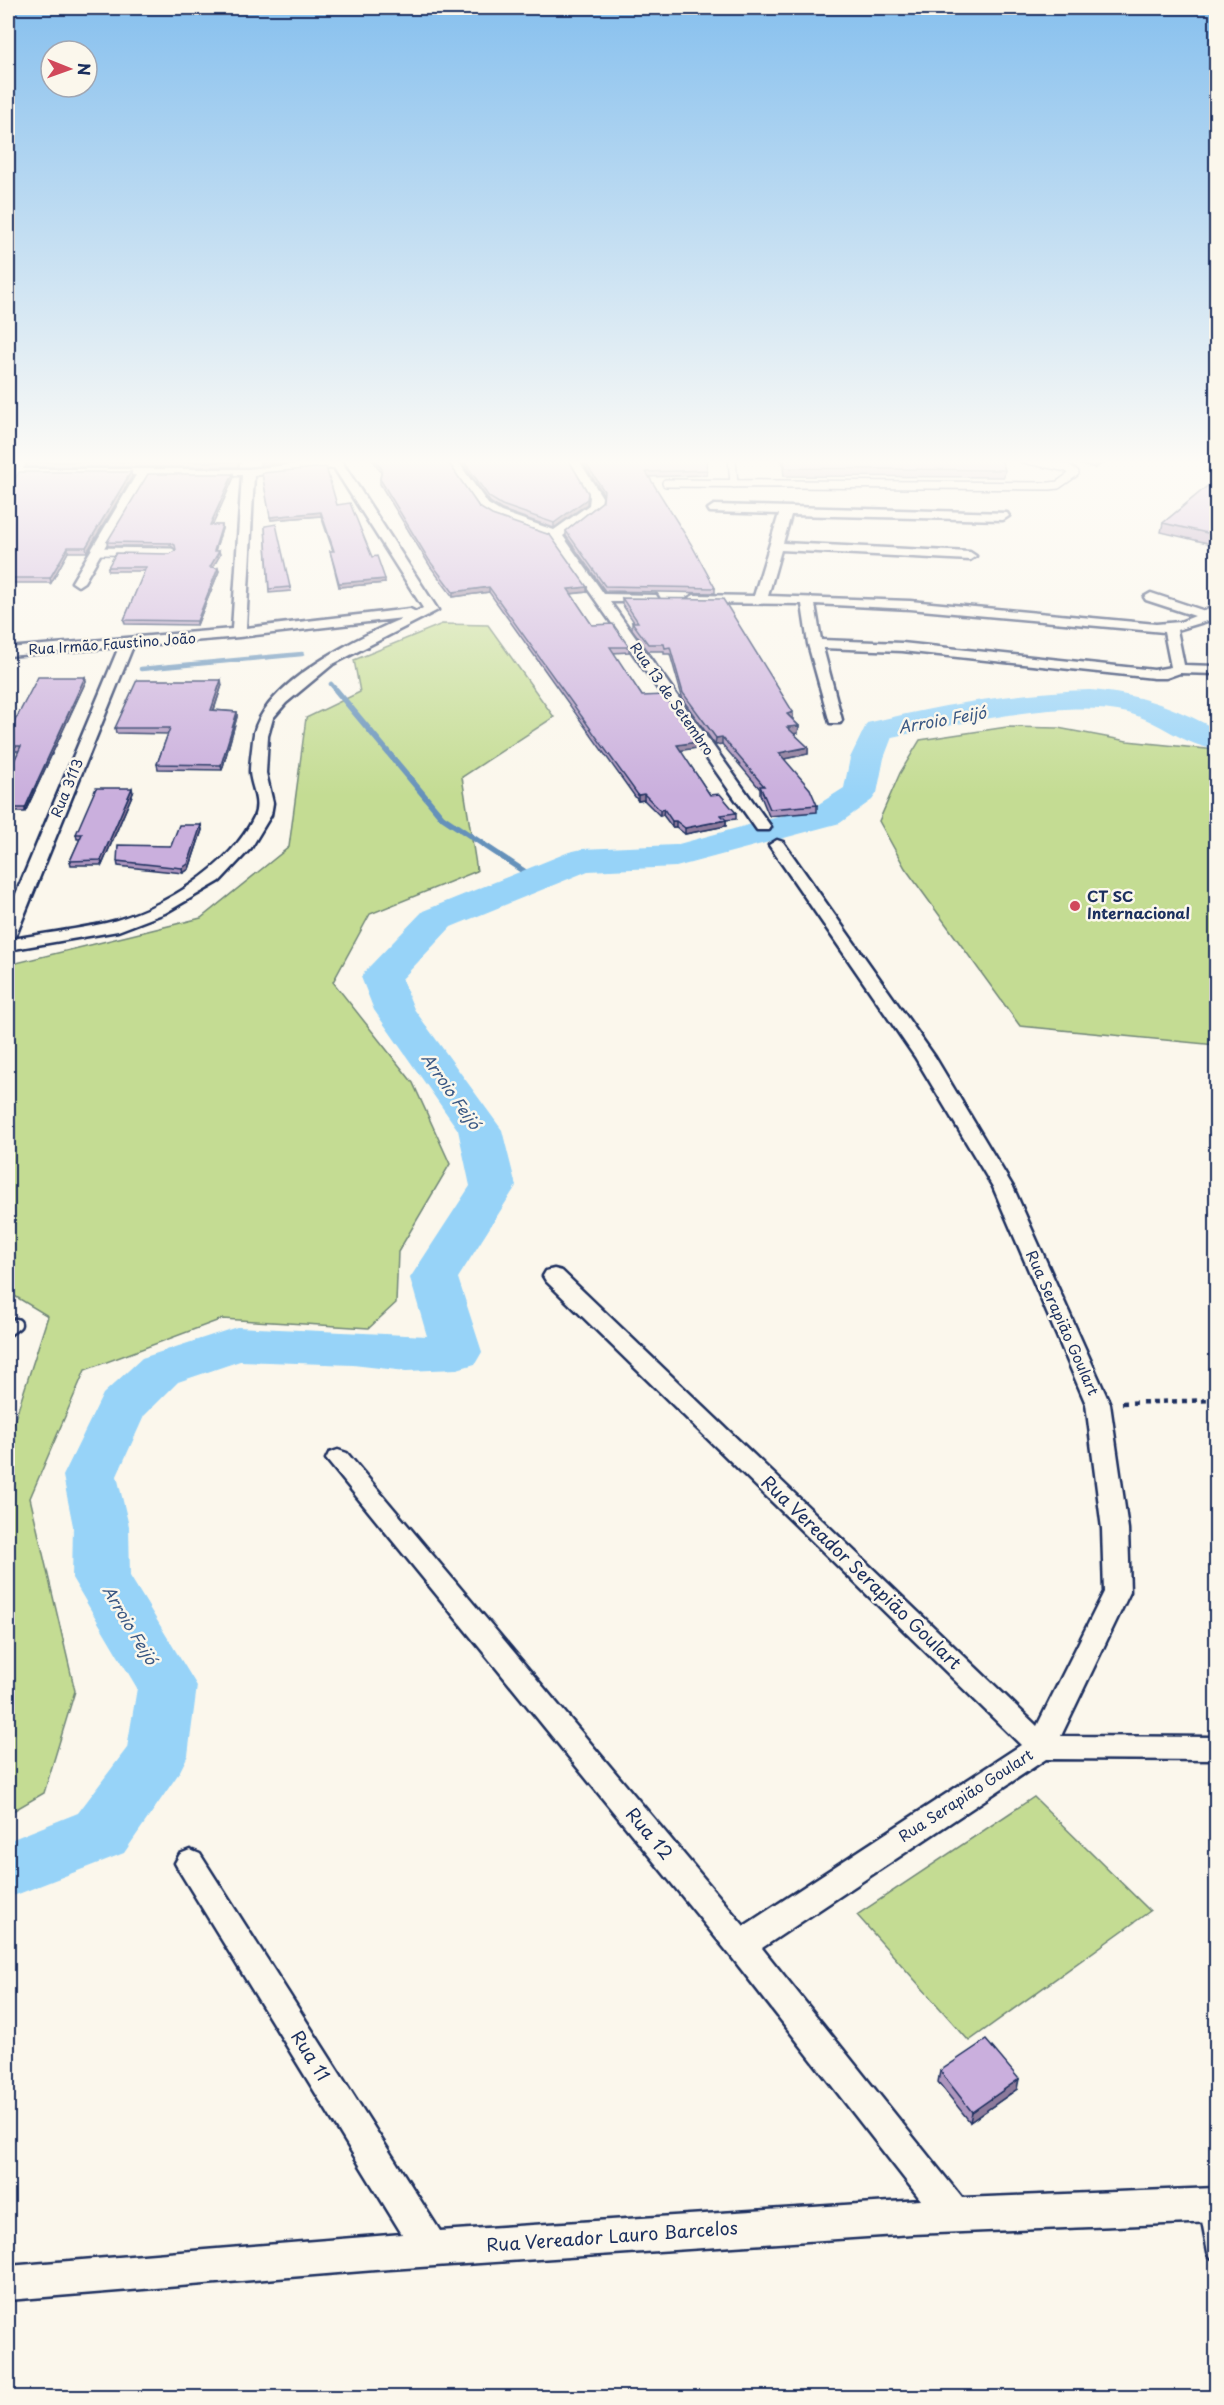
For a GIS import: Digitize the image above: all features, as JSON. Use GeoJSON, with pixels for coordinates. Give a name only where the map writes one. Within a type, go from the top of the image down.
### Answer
{"type":"FeatureCollection","features":[{"type":"Feature","properties":{"kind":"street"},"geometry":{"type":"LineString","coordinates":[[78,582],[84,571]]}},
{"type":"Feature","properties":{"kind":"street"},"geometry":{"type":"LineString","coordinates":[[239,633],[242,571]]}},
{"type":"Feature","properties":{"kind":"street"},"geometry":{"type":"LineString","coordinates":[[8,945],[112,927],[159,909],[214,877],[245,845],[263,814],[265,803],[258,773],[261,736],[266,717],[281,700],[328,661],[367,639],[431,610],[406,571]]}},
{"type":"Feature","properties":{"kind":"street","name":"Rua 13 de Setembro"},"geometry":{"type":"LineString","coordinates":[[582,571],[763,827]]}},
{"type":"Feature","properties":{"kind":"street"},"geometry":{"type":"LineString","coordinates":[[760,599],[767,571]]}},
{"type":"Feature","properties":{"kind":"street"},"geometry":{"type":"LineString","coordinates":[[1151,597],[1213,615]]}},
{"type":"Feature","properties":{"kind":"street"},"geometry":{"type":"LineString","coordinates":[[601,598],[808,600],[910,605],[1170,628],[1213,615]]}},
{"type":"Feature","properties":{"kind":"street"},"geometry":{"type":"LineString","coordinates":[[808,600],[815,644],[835,720]]}},
{"type":"Feature","properties":{"kind":"street","name":"Rua Irmão Faustino João"},"geometry":{"type":"LineString","coordinates":[[8,652],[239,633],[431,610]]}},
{"type":"Feature","properties":{"kind":"street"},"geometry":{"type":"LineString","coordinates":[[1170,628],[1178,669]]}},
{"type":"Feature","properties":{"kind":"street","name":"Rua 3113"},"geometry":{"type":"LineString","coordinates":[[8,933],[127,644]]}},
{"type":"Feature","properties":{"kind":"street"},"geometry":{"type":"LineString","coordinates":[[815,644],[903,647],[1154,674],[1166,674],[1178,669],[1216,670]]}},
{"type":"Feature","properties":{"kind":"street","name":"Rua Serapião Goulart"},"geometry":{"type":"LineString","coordinates":[[741,1945],[1041,1747],[1117,1592],[1115,1529],[1098,1404],[1003,1187],[925,1057],[777,845]]}},
{"type":"Feature","properties":{"kind":"street","name":"Rua Vereador Serapião Goulart"},"geometry":{"type":"LineString","coordinates":[[554,1276],[1041,1747]]}},
{"type":"Feature","properties":{"kind":"street","name":"Rua 12"},"geometry":{"type":"LineString","coordinates":[[338,1459],[741,1945],[954,2215]]}},
{"type":"Feature","properties":{"kind":"street"},"geometry":{"type":"LineString","coordinates":[[1041,1747],[1216,1749]]}},
{"type":"Feature","properties":{"kind":"street","name":"Rua 11"},"geometry":{"type":"LineString","coordinates":[[190,1863],[431,2249]]}},
{"type":"Feature","properties":{"kind":"street","name":"Rua Vereador Lauro Barcelos"},"geometry":{"type":"LineString","coordinates":[[8,2283],[431,2249],[954,2215],[1212,2206]]}},
{"type":"Feature","properties":{"kind":"lane"},"geometry":{"type":"LineString","coordinates":[[1212,2206],[1216,2251]]}},
{"type":"Feature","properties":{"kind":"path"},"geometry":{"type":"LineString","coordinates":[[1098,1404],[1216,1400]]}},
{"type":"Feature","properties":{"kind":"green space"},"geometry":{"type":"Polygon","coordinates":[[[442,624],[488,625],[554,717],[462,777],[477,871],[370,914],[333,982],[413,1083],[450,1164],[398,1252],[396,1303],[369,1328],[222,1319],[85,1370],[30,1498],[75,1691],[44,1793],[8,1814],[8,1441],[48,1316],[8,1292],[8,965],[201,918],[289,847],[306,718],[360,692],[354,660],[442,624]]]}},
{"type":"Feature","properties":{"kind":"green space","name":"CT SC Internacional"},"geometry":{"type":"Polygon","coordinates":[[[1007,727],[1058,728],[1127,741],[1216,750],[1216,1045],[1020,1026],[905,868],[879,821],[900,773],[920,740],[1007,727]]]}},
{"type":"Feature","properties":{"kind":"green space"},"geometry":{"type":"Polygon","coordinates":[[[1034,1797],[1150,1911],[969,2041],[857,1915],[1034,1797]]]}},
{"type":"Feature","properties":{"kind":"building"},"geometry":{"type":"Polygon","coordinates":[[[8,571],[54,571],[50,578],[8,578],[8,571]]]}},
{"type":"Feature","properties":{"kind":"building"},"geometry":{"type":"Polygon","coordinates":[[[144,571],[217,571],[197,621],[124,620],[144,571]]]}},
{"type":"Feature","properties":{"kind":"building"},"geometry":{"type":"Polygon","coordinates":[[[268,571],[286,571],[290,587],[269,589],[268,571]]]}},
{"type":"Feature","properties":{"kind":"building"},"geometry":{"type":"Polygon","coordinates":[[[336,571],[382,571],[385,579],[339,583],[336,571]]]}},
{"type":"Feature","properties":{"kind":"building"},"geometry":{"type":"Polygon","coordinates":[[[437,571],[576,571],[587,587],[568,589],[592,625],[613,624],[629,647],[610,647],[642,696],[664,695],[697,742],[677,745],[710,795],[720,794],[736,813],[721,815],[726,820],[685,828],[676,821],[672,821],[664,809],[660,810],[644,794],[638,795],[489,587],[453,592],[437,571]]]}},
{"type":"Feature","properties":{"kind":"building"},"geometry":{"type":"Polygon","coordinates":[[[595,571],[706,571],[715,588],[605,586],[595,571]]]}},
{"type":"Feature","properties":{"kind":"building"},"geometry":{"type":"Polygon","coordinates":[[[622,598],[723,599],[793,712],[787,714],[799,726],[787,727],[808,747],[779,753],[810,789],[817,805],[770,809],[760,786],[764,786],[722,737],[716,738],[683,693],[670,647],[665,648],[664,644],[648,644],[632,622],[638,622],[622,598]]]}},
{"type":"Feature","properties":{"kind":"building"},"geometry":{"type":"Polygon","coordinates":[[[38,677],[85,677],[25,808],[8,808],[8,774],[21,746],[8,746],[8,734],[38,677]]]}},
{"type":"Feature","properties":{"kind":"building"},"geometry":{"type":"Polygon","coordinates":[[[137,680],[221,680],[211,710],[237,712],[221,765],[157,764],[170,728],[115,728],[137,680]]]}},
{"type":"Feature","properties":{"kind":"building"},"geometry":{"type":"Polygon","coordinates":[[[96,788],[132,788],[101,860],[70,861],[82,834],[76,834],[96,788]]]}},
{"type":"Feature","properties":{"kind":"building"},"geometry":{"type":"Polygon","coordinates":[[[179,825],[201,825],[188,864],[182,868],[117,861],[118,845],[171,846],[179,825]]]}},
{"type":"Feature","properties":{"kind":"building"},"geometry":{"type":"Polygon","coordinates":[[[986,2040],[1019,2079],[972,2112],[940,2071],[986,2040]]]}},
{"type":"Feature","properties":{"kind":"waterway"},"geometry":{"type":"LineString","coordinates":[[141,669],[302,654]]}},
{"type":"Feature","properties":{"kind":"waterway"},"geometry":{"type":"LineString","coordinates":[[331,684],[337,691]]}},
{"type":"Feature","properties":{"kind":"waterway"},"geometry":{"type":"LineString","coordinates":[[336,690],[442,817],[534,878]]}},
{"type":"Feature","properties":{"kind":"waterway","name":"Arroio Feijó"},"geometry":{"type":"LineString","coordinates":[[8,1870],[101,1833],[157,1755],[167,1686],[101,1578],[101,1526],[90,1476],[122,1407],[160,1370],[237,1344],[353,1348],[406,1354],[457,1352],[434,1278],[493,1186],[480,1130],[394,1010],[381,977],[437,919],[582,860],[676,856],[827,815],[860,793],[867,758],[879,730],[1030,703],[1090,700],[1119,702],[1143,707],[1209,738],[1216,739]]}},
{"type":"Feature","properties":{"kind":"place","name":"CT SC Internacional"},"geometry":{"type":"Point","coordinates":[1075,906]}}]}
